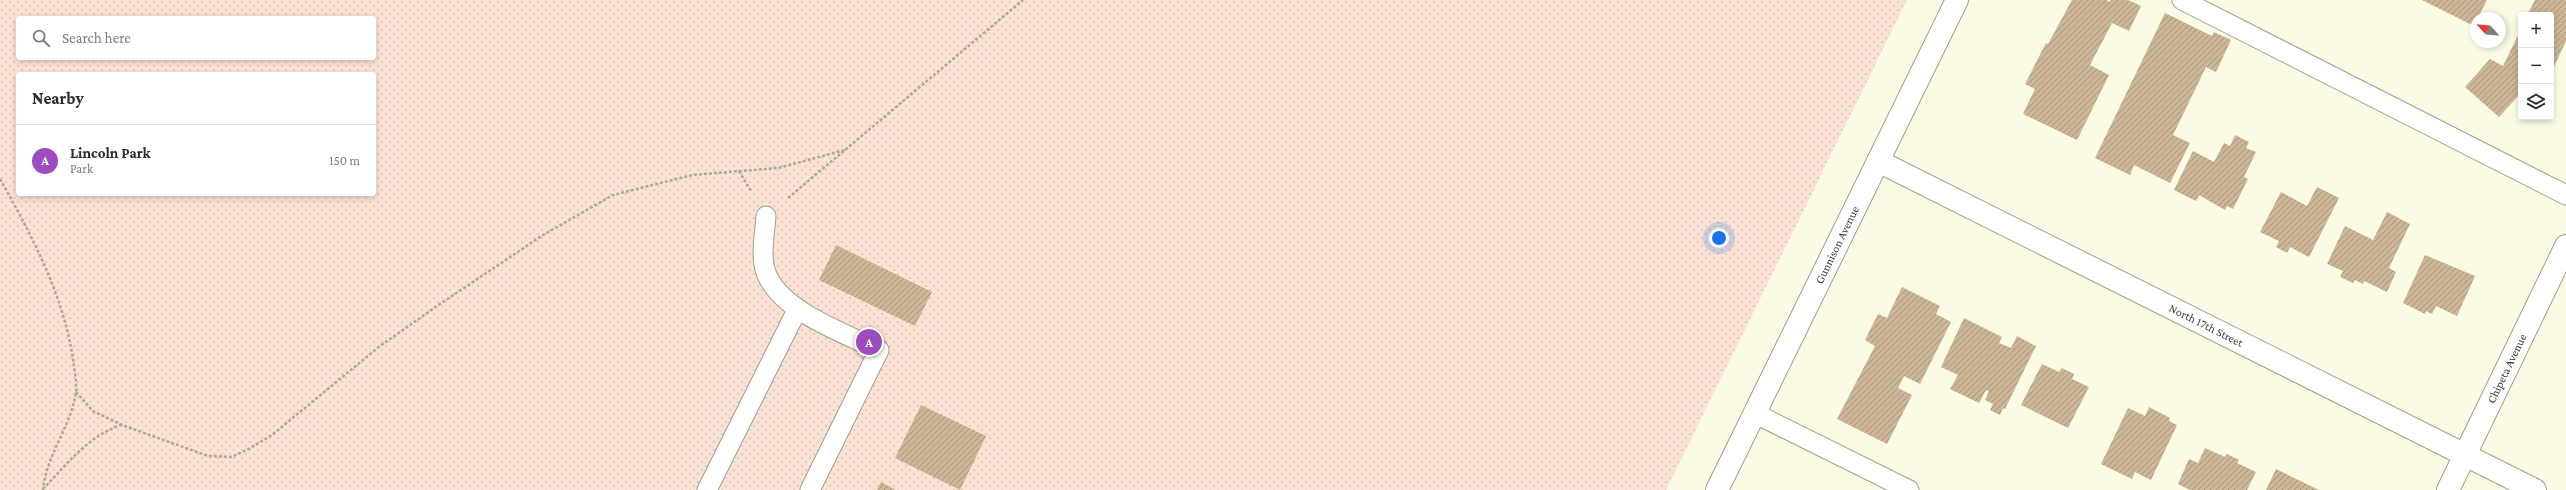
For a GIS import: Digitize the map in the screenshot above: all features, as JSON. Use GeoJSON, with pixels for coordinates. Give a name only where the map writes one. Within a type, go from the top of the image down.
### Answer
{"type":"FeatureCollection","features":[{"type":"Feature","properties":{"kind":"street","name":"Gunnison Avenue"},"geometry":{"type":"LineString","coordinates":[[1717,490],[1957,0]]}},
{"type":"Feature","properties":{"kind":"street","name":"North 17th Street"},"geometry":{"type":"LineString","coordinates":[[1878,161],[2535,490]]}},
{"type":"Feature","properties":{"kind":"street","name":"Chipeta Avenue"},"geometry":{"type":"LineString","coordinates":[[2448,490],[2466,456],[2566,246]]}},
{"type":"Feature","properties":{"kind":"lane"},"geometry":{"type":"LineString","coordinates":[[2182,0],[2566,195]]}},
{"type":"Feature","properties":{"kind":"lane"},"geometry":{"type":"LineString","coordinates":[[766,216],[764,266],[777,291],[797,310],[879,350],[810,490]]}},
{"type":"Feature","properties":{"kind":"lane"},"geometry":{"type":"LineString","coordinates":[[708,490],[797,310]]}},
{"type":"Feature","properties":{"kind":"lane"},"geometry":{"type":"LineString","coordinates":[[1754,413],[1909,490]]}},
{"type":"Feature","properties":{"kind":"path"},"geometry":{"type":"LineString","coordinates":[[766,216],[1023,0]]}},
{"type":"Feature","properties":{"kind":"path"},"geometry":{"type":"LineString","coordinates":[[76,392],[93,411],[122,425],[208,456],[231,457],[247,450],[272,435],[380,346],[440,304],[543,236],[613,195],[692,175],[778,168],[845,150]]}},
{"type":"Feature","properties":{"kind":"path"},"geometry":{"type":"LineString","coordinates":[[0,179],[46,268],[68,327],[76,392],[64,427],[47,465],[43,490]]}},
{"type":"Feature","properties":{"kind":"path"},"geometry":{"type":"LineString","coordinates":[[43,490],[90,441],[108,430],[122,425]]}},
{"type":"Feature","properties":{"kind":"shaded area"},"geometry":{"type":"Polygon","coordinates":[[[0,0],[1907,0],[1666,490],[0,490],[0,0]]]}},
{"type":"Feature","properties":{"kind":"building"},"geometry":{"type":"Polygon","coordinates":[[[2072,0],[2106,0],[2110,2],[2111,0],[2128,0],[2141,6],[2129,31],[2112,23],[2090,65],[2109,75],[2077,140],[2023,114],[2035,89],[2025,84],[2046,43],[2048,44],[2072,0]]]}},
{"type":"Feature","properties":{"kind":"building"},"geometry":{"type":"Polygon","coordinates":[[[2422,0],[2487,0],[2481,12],[2470,12],[2470,24],[2422,0]]]}},
{"type":"Feature","properties":{"kind":"building"},"geometry":{"type":"Polygon","coordinates":[[[2535,0],[2566,0],[2566,41],[2554,67],[2554,12],[2529,12],[2535,0]]]}},
{"type":"Feature","properties":{"kind":"building"},"geometry":{"type":"Polygon","coordinates":[[[2165,13],[2212,36],[2214,32],[2231,40],[2216,72],[2206,67],[2173,135],[2190,143],[2170,183],[2134,165],[2130,175],[2095,158],[2165,13]]]}},
{"type":"Feature","properties":{"kind":"building"},"geometry":{"type":"Polygon","coordinates":[[[2518,35],[2518,96],[2499,117],[2465,87],[2490,59],[2503,66],[2518,35]]]}},
{"type":"Feature","properties":{"kind":"building"},"geometry":{"type":"Polygon","coordinates":[[[2235,135],[2249,142],[2246,148],[2256,152],[2244,177],[2248,179],[2233,209],[2227,206],[2225,210],[2199,195],[2196,201],[2174,190],[2193,151],[2214,162],[2224,143],[2230,146],[2235,135]]]}},
{"type":"Feature","properties":{"kind":"building"},"geometry":{"type":"Polygon","coordinates":[[[2317,187],[2339,198],[2309,257],[2290,247],[2287,253],[2276,247],[2279,241],[2260,232],[2281,192],[2307,206],[2317,187]]]}},
{"type":"Feature","properties":{"kind":"building"},"geometry":{"type":"Polygon","coordinates":[[[2387,212],[2410,224],[2389,268],[2396,272],[2387,292],[2364,281],[2363,284],[2355,280],[2353,283],[2340,277],[2343,271],[2327,264],[2345,226],[2373,240],[2387,212]]]}},
{"type":"Feature","properties":{"kind":"building"},"geometry":{"type":"Polygon","coordinates":[[[836,245],[932,292],[915,326],[819,280],[836,245]]]}},
{"type":"Feature","properties":{"kind":"building"},"geometry":{"type":"Polygon","coordinates":[[[2425,255],[2475,276],[2457,316],[2436,306],[2432,314],[2426,311],[2425,314],[2403,303],[2425,255]]]}},
{"type":"Feature","properties":{"kind":"building"},"geometry":{"type":"Polygon","coordinates":[[[1902,287],[1940,306],[1936,314],[1951,322],[1920,384],[1904,376],[1898,388],[1912,395],[1887,444],[1837,419],[1875,346],[1865,340],[1878,314],[1887,318],[1902,287]]]}},
{"type":"Feature","properties":{"kind":"building"},"geometry":{"type":"Polygon","coordinates":[[[1964,318],[2002,337],[1999,343],[2011,348],[2017,336],[2036,346],[2005,409],[2003,408],[2000,415],[1990,410],[1993,404],[1985,400],[1989,391],[1986,390],[1979,403],[1950,389],[1958,375],[1941,367],[1964,318]]]}},
{"type":"Feature","properties":{"kind":"building"},"geometry":{"type":"Polygon","coordinates":[[[2042,364],[2059,372],[2062,368],[2074,374],[2072,379],[2089,387],[2068,428],[2021,405],[2042,364]]]}},
{"type":"Feature","properties":{"kind":"building"},"geometry":{"type":"Polygon","coordinates":[[[921,405],[986,436],[960,490],[895,458],[921,405]]]}},
{"type":"Feature","properties":{"kind":"building"},"geometry":{"type":"Polygon","coordinates":[[[2149,407],[2170,418],[2169,421],[2177,425],[2151,480],[2135,472],[2132,479],[2101,464],[2128,408],[2145,416],[2149,407]]]}},
{"type":"Feature","properties":{"kind":"building"},"geometry":{"type":"Polygon","coordinates":[[[2205,448],[2225,457],[2227,454],[2239,460],[2237,463],[2256,472],[2247,490],[2190,490],[2178,484],[2189,459],[2198,463],[2205,448]]]}},
{"type":"Feature","properties":{"kind":"building"},"geometry":{"type":"Polygon","coordinates":[[[2276,469],[2319,490],[2266,490],[2276,469]]]}},
{"type":"Feature","properties":{"kind":"building"},"geometry":{"type":"Polygon","coordinates":[[[881,482],[896,490],[877,490],[881,482]]]}},
{"type":"Feature","properties":{"kind":"place","name":"Lincoln Park"},"geometry":{"type":"Point","coordinates":[869,342]}}]}
